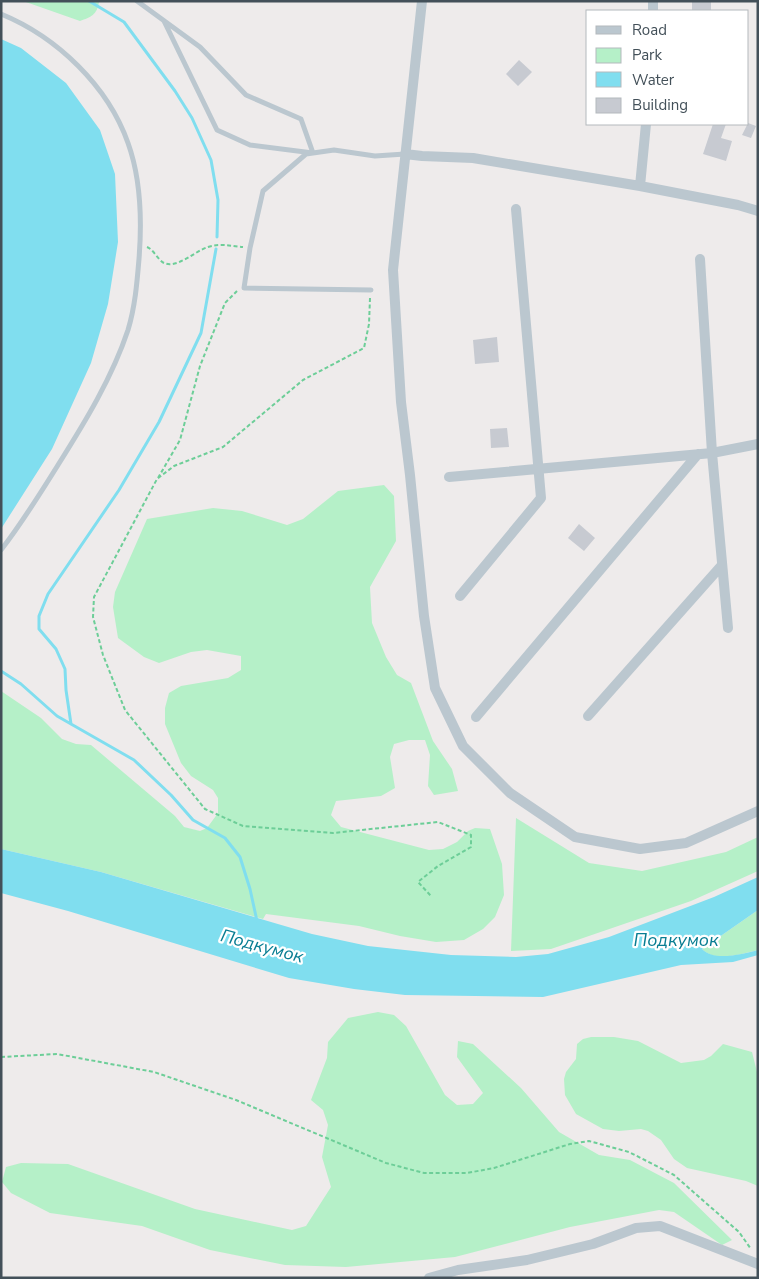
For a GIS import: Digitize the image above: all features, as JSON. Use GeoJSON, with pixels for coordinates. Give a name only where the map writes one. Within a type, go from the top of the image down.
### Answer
{"type":"FeatureCollection","features":[{"type":"Feature","properties":{"kind":"street"},"geometry":{"type":"LineString","coordinates":[[422,1],[393,270],[400,402],[410,475],[424,616],[435,688],[463,746],[510,793],[575,837],[640,849],[686,843],[758,810]]}},
{"type":"Feature","properties":{"kind":"street"},"geometry":{"type":"LineString","coordinates":[[640,186],[646,125]]}},
{"type":"Feature","properties":{"kind":"street"},"geometry":{"type":"LineString","coordinates":[[405,154],[473,158],[640,186],[738,205],[758,211]]}},
{"type":"Feature","properties":{"kind":"street"},"geometry":{"type":"LineString","coordinates":[[460,596],[541,498],[516,209]]}},
{"type":"Feature","properties":{"kind":"street"},"geometry":{"type":"LineString","coordinates":[[700,259],[712,453],[728,628]]}},
{"type":"Feature","properties":{"kind":"street"},"geometry":{"type":"LineString","coordinates":[[449,477],[712,453],[758,444]]}},
{"type":"Feature","properties":{"kind":"street"},"geometry":{"type":"LineString","coordinates":[[476,717],[698,454]]}},
{"type":"Feature","properties":{"kind":"street"},"geometry":{"type":"LineString","coordinates":[[588,716],[722,566]]}},
{"type":"Feature","properties":{"kind":"street"},"geometry":{"type":"LineString","coordinates":[[429,1278],[458,1270],[527,1260],[593,1244],[636,1228],[660,1226],[758,1264]]}},
{"type":"Feature","properties":{"kind":"lane"},"geometry":{"type":"LineString","coordinates":[[137,1],[200,47],[246,95],[301,119],[313,153]]}},
{"type":"Feature","properties":{"kind":"lane"},"geometry":{"type":"LineString","coordinates":[[1,14],[17,21],[51,42],[72,60],[104,98],[118,120],[128,143],[138,187],[141,243],[137,290],[128,329],[114,367],[75,438],[20,526],[1,550]]}},
{"type":"Feature","properties":{"kind":"lane"},"geometry":{"type":"LineString","coordinates":[[164,21],[217,130],[250,145],[313,153]]}},
{"type":"Feature","properties":{"kind":"lane"},"geometry":{"type":"LineString","coordinates":[[372,290],[244,288],[250,248],[263,191],[306,154],[334,150],[375,156],[405,154]]}},
{"type":"Feature","properties":{"kind":"path"},"geometry":{"type":"LineString","coordinates":[[141,243],[152,249],[163,263],[172,264],[182,261],[196,251],[222,244],[250,248]]}},
{"type":"Feature","properties":{"kind":"path"},"geometry":{"type":"LineString","coordinates":[[244,288],[234,293],[225,302],[200,366],[180,440],[94,597],[93,617],[103,655],[125,710],[205,809],[243,826],[333,833],[438,822],[471,835],[471,847],[438,866],[418,882],[431,896]]}},
{"type":"Feature","properties":{"kind":"path"},"geometry":{"type":"LineString","coordinates":[[157,479],[174,466],[223,448],[303,380],[364,348],[369,324],[372,290]]}},
{"type":"Feature","properties":{"kind":"path"},"geometry":{"type":"LineString","coordinates":[[1,1057],[57,1054],[154,1072],[236,1100],[386,1163],[424,1173],[468,1173],[494,1168],[570,1144],[589,1141],[629,1152],[674,1175],[740,1232],[753,1252]]}},
{"type":"Feature","properties":{"kind":"green space"},"geometry":{"type":"Polygon","coordinates":[[[23,1],[99,2],[97,10],[93,15],[80,21],[23,1]]]}},
{"type":"Feature","properties":{"kind":"green space"},"geometry":{"type":"Polygon","coordinates":[[[384,485],[394,496],[396,541],[370,587],[372,623],[386,657],[397,675],[411,683],[433,741],[452,769],[458,791],[434,795],[428,786],[430,755],[425,740],[409,740],[394,744],[390,757],[395,788],[381,796],[336,801],[331,815],[341,827],[429,850],[443,849],[457,842],[468,831],[475,828],[490,829],[502,864],[504,895],[495,917],[483,929],[464,940],[436,942],[359,926],[266,914],[263,919],[101,872],[1,849],[1,691],[41,718],[62,739],[76,744],[91,745],[175,816],[184,827],[200,831],[207,828],[218,813],[218,798],[213,790],[191,776],[181,763],[165,724],[165,708],[169,693],[181,686],[228,678],[241,670],[241,656],[207,650],[191,652],[159,663],[144,657],[118,638],[113,607],[115,592],[147,519],[213,508],[242,511],[287,525],[303,519],[338,491],[384,485]]]}},
{"type":"Feature","properties":{"kind":"green space"},"geometry":{"type":"Polygon","coordinates":[[[516,818],[589,863],[642,871],[726,852],[758,837],[758,871],[691,901],[551,949],[511,951],[516,818]]]}},
{"type":"Feature","properties":{"kind":"green space"},"geometry":{"type":"Polygon","coordinates":[[[758,910],[758,950],[721,957],[714,956],[702,949],[758,910]]]}},
{"type":"Feature","properties":{"kind":"green space"},"geometry":{"type":"Polygon","coordinates":[[[378,1012],[394,1015],[406,1026],[445,1095],[457,1105],[473,1104],[483,1093],[457,1057],[458,1041],[473,1044],[521,1088],[559,1132],[599,1155],[630,1160],[674,1183],[732,1240],[722,1245],[674,1212],[659,1210],[570,1227],[455,1257],[346,1267],[285,1265],[210,1250],[142,1226],[50,1213],[11,1193],[2,1182],[6,1167],[21,1163],[68,1164],[195,1209],[292,1230],[306,1226],[331,1187],[322,1157],[328,1125],[323,1110],[311,1100],[327,1058],[328,1042],[348,1018],[378,1012]]]}},
{"type":"Feature","properties":{"kind":"green space"},"geometry":{"type":"Polygon","coordinates":[[[614,1037],[638,1041],[681,1063],[704,1060],[723,1044],[752,1052],[758,1076],[758,1186],[746,1181],[687,1168],[674,1159],[661,1140],[648,1131],[641,1129],[619,1131],[603,1129],[576,1114],[565,1095],[564,1079],[566,1072],[576,1059],[577,1044],[583,1039],[614,1037]]]}},
{"type":"Feature","properties":{"kind":"water"},"geometry":{"type":"Polygon","coordinates":[[[1,39],[21,48],[66,83],[100,130],[115,174],[118,242],[108,304],[91,363],[52,449],[1,529],[1,39]]]}},
{"type":"Feature","properties":{"kind":"water","name":"Подкумок"},"geometry":{"type":"Polygon","coordinates":[[[1,849],[101,872],[312,934],[368,946],[451,955],[516,957],[548,954],[609,937],[714,897],[758,877],[758,910],[702,949],[707,953],[721,956],[758,950],[758,955],[733,962],[681,965],[543,997],[405,995],[354,989],[289,978],[68,911],[1,893],[1,849]]]}},
{"type":"Feature","properties":{"kind":"building"},"geometry":{"type":"Polygon","coordinates":[[[692,1],[711,1],[711,10],[692,10],[692,1]]]}},
{"type":"Feature","properties":{"kind":"building"},"geometry":{"type":"Polygon","coordinates":[[[519,60],[532,72],[518,86],[506,74],[519,60]]]}},
{"type":"Feature","properties":{"kind":"building"},"geometry":{"type":"Polygon","coordinates":[[[749,123],[756,126],[751,138],[742,135],[749,123]]]}},
{"type":"Feature","properties":{"kind":"building"},"geometry":{"type":"Polygon","coordinates":[[[713,125],[726,125],[721,138],[732,141],[726,161],[703,154],[713,125]]]}},
{"type":"Feature","properties":{"kind":"building"},"geometry":{"type":"Polygon","coordinates":[[[497,337],[499,362],[475,364],[473,340],[497,337]]]}},
{"type":"Feature","properties":{"kind":"building"},"geometry":{"type":"Polygon","coordinates":[[[507,428],[509,447],[491,448],[490,429],[507,428]]]}},
{"type":"Feature","properties":{"kind":"building"},"geometry":{"type":"Polygon","coordinates":[[[579,524],[595,538],[584,551],[568,538],[579,524]]]}},
{"type":"Feature","properties":{"kind":"waterway"},"geometry":{"type":"LineString","coordinates":[[89,1],[124,22],[175,91],[192,118],[211,160],[218,200],[217,237]]}},
{"type":"Feature","properties":{"kind":"waterway"},"geometry":{"type":"LineString","coordinates":[[71,724],[65,669],[56,649],[39,629],[39,616],[48,594],[119,490],[159,422],[201,333],[216,249]]}},
{"type":"Feature","properties":{"kind":"waterway"},"geometry":{"type":"LineString","coordinates":[[1,671],[21,684],[57,716],[134,760],[171,795],[193,820],[225,838],[240,857],[257,921]]}}]}
